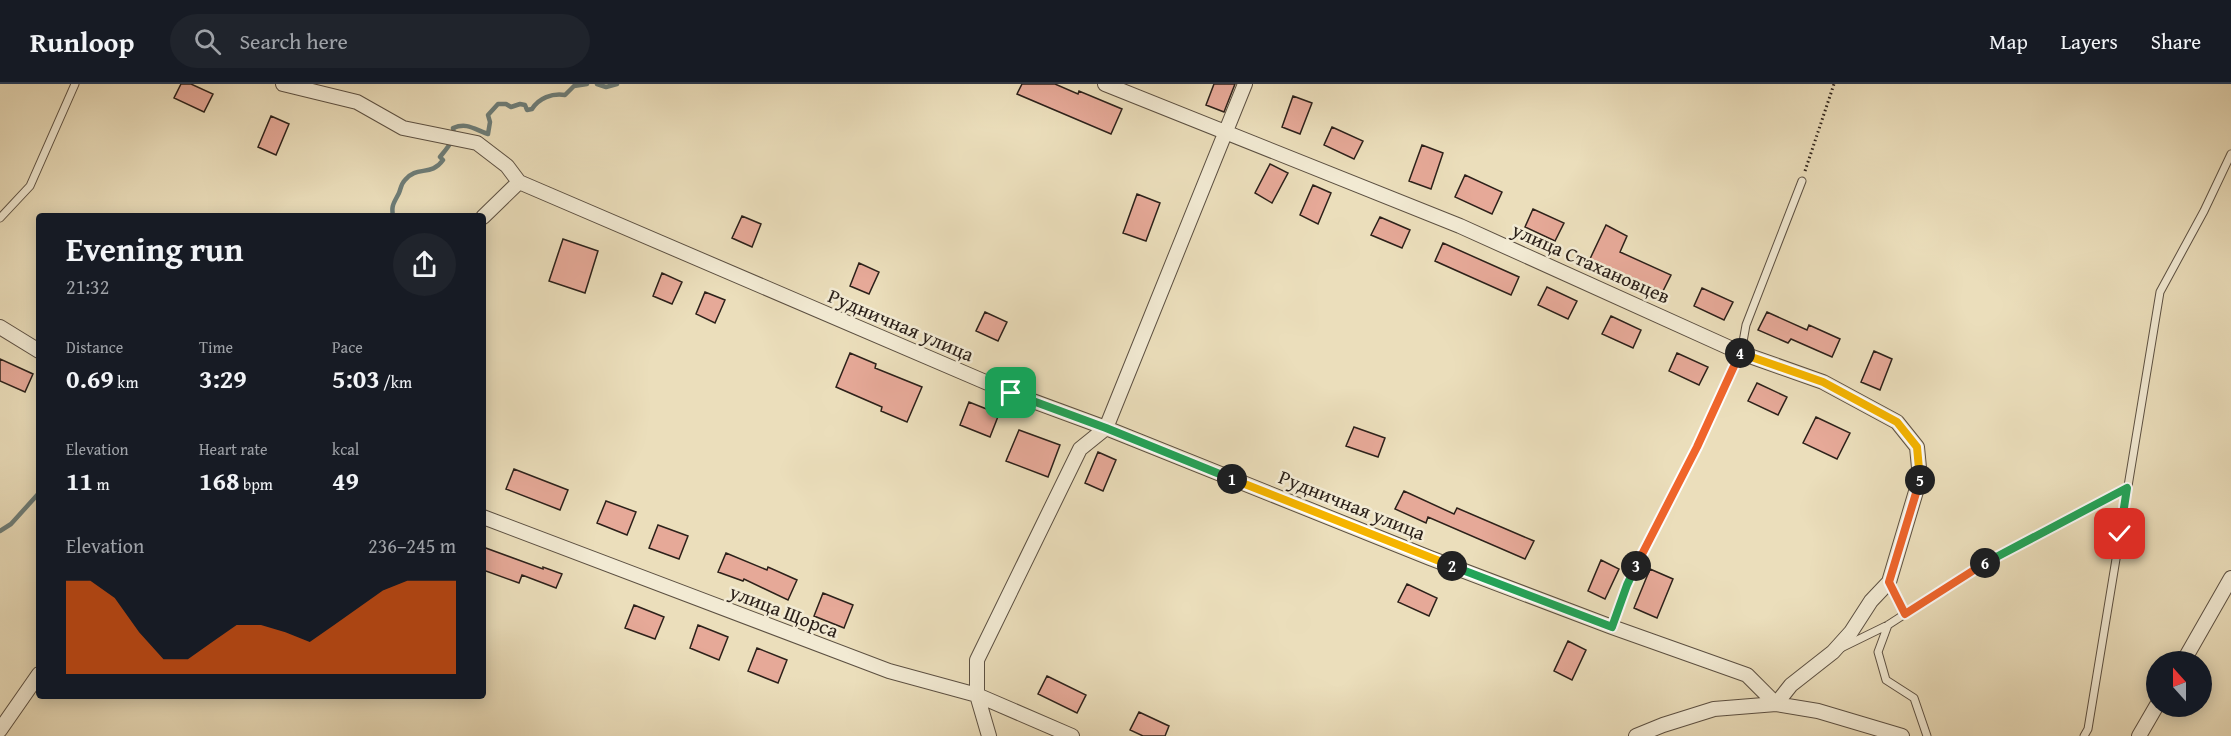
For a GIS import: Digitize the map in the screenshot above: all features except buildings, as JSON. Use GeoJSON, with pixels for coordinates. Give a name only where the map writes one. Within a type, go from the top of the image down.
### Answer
{"type":"FeatureCollection","features":[{"type":"Feature","properties":{"kind":"street","name":"Рудничная улица"},"geometry":{"type":"LineString","coordinates":[[283,84],[357,102],[403,128],[477,143],[507,166],[519,182],[1011,393],[1106,428],[1430,558],[1747,675],[1776,704]]}},
{"type":"Feature","properties":{"kind":"street","name":"улица Стахановцев"},"geometry":{"type":"LineString","coordinates":[[1105,84],[1461,226],[1741,353],[1823,382],[1897,422],[1917,447],[1920,478],[1889,582]]}},
{"type":"Feature","properties":{"kind":"street"},"geometry":{"type":"LineString","coordinates":[[989,736],[977,695],[977,660],[1080,449],[1106,428],[1245,84]]}},
{"type":"Feature","properties":{"kind":"street"},"geometry":{"type":"LineString","coordinates":[[486,214],[519,182]]}},
{"type":"Feature","properties":{"kind":"street"},"geometry":{"type":"LineString","coordinates":[[0,327],[36,349]]}},
{"type":"Feature","properties":{"kind":"street","name":"улица Щорса"},"geometry":{"type":"LineString","coordinates":[[486,518],[889,671],[977,695],[1072,736]]}},
{"type":"Feature","properties":{"kind":"street"},"geometry":{"type":"LineString","coordinates":[[2188,651],[2231,578]]}},
{"type":"Feature","properties":{"kind":"street"},"geometry":{"type":"LineString","coordinates":[[1776,704],[1791,685],[1833,652],[1851,632],[1871,600],[1889,582]]}},
{"type":"Feature","properties":{"kind":"street"},"geometry":{"type":"LineString","coordinates":[[0,730],[36,678]]}},
{"type":"Feature","properties":{"kind":"street"},"geometry":{"type":"LineString","coordinates":[[1636,736],[1714,709],[1776,704],[1818,711],[1902,736]]}},
{"type":"Feature","properties":{"kind":"street"},"geometry":{"type":"LineString","coordinates":[[2139,736],[2150,717]]}},
{"type":"Feature","properties":{"kind":"lane"},"geometry":{"type":"LineString","coordinates":[[0,218],[30,186],[75,84]]}},
{"type":"Feature","properties":{"kind":"lane"},"geometry":{"type":"LineString","coordinates":[[2084,736],[2088,729],[2114,580],[2160,292],[2204,211],[2231,154]]}},
{"type":"Feature","properties":{"kind":"lane"},"geometry":{"type":"LineString","coordinates":[[1612,627],[1627,585],[1697,447],[1741,353],[1746,325],[1802,181]]}},
{"type":"Feature","properties":{"kind":"lane"},"geometry":{"type":"LineString","coordinates":[[1833,652],[1905,614],[1889,582]]}},
{"type":"Feature","properties":{"kind":"lane"},"geometry":{"type":"LineString","coordinates":[[1888,625],[1878,652],[1886,680],[1914,698],[1927,736]]}},
{"type":"Feature","properties":{"kind":"path"},"geometry":{"type":"LineString","coordinates":[[1802,181],[1834,84]]}},
{"type":"Feature","properties":{"kind":"path"},"geometry":{"type":"LineString","coordinates":[[1905,614],[1989,560],[2127,488]]}},
{"type":"Feature","properties":{"kind":"waterway"},"geometry":{"type":"LineString","coordinates":[[393,213],[393,204],[404,182],[414,173],[434,168],[443,160],[440,157],[452,140],[453,128],[467,126],[488,134],[490,122],[488,115],[498,104],[511,107],[520,104],[525,105],[527,110],[532,109],[546,97],[565,95],[574,86],[587,84]]}},
{"type":"Feature","properties":{"kind":"waterway"},"geometry":{"type":"LineString","coordinates":[[597,84],[606,87],[617,84]]}},
{"type":"Feature","properties":{"kind":"waterway"},"geometry":{"type":"LineString","coordinates":[[0,531],[11,524],[36,496]]}},
{"type":"Feature","properties":{"kind":"route"},"geometry":{"type":"LineString","coordinates":[[1011,393],[1106,428],[1430,558],[1612,627],[1627,585],[1697,447],[1741,353],[1823,382],[1897,422],[1917,447],[1920,478],[1889,582],[1905,614],[1989,560],[2127,488],[2120,534]]}}]}
